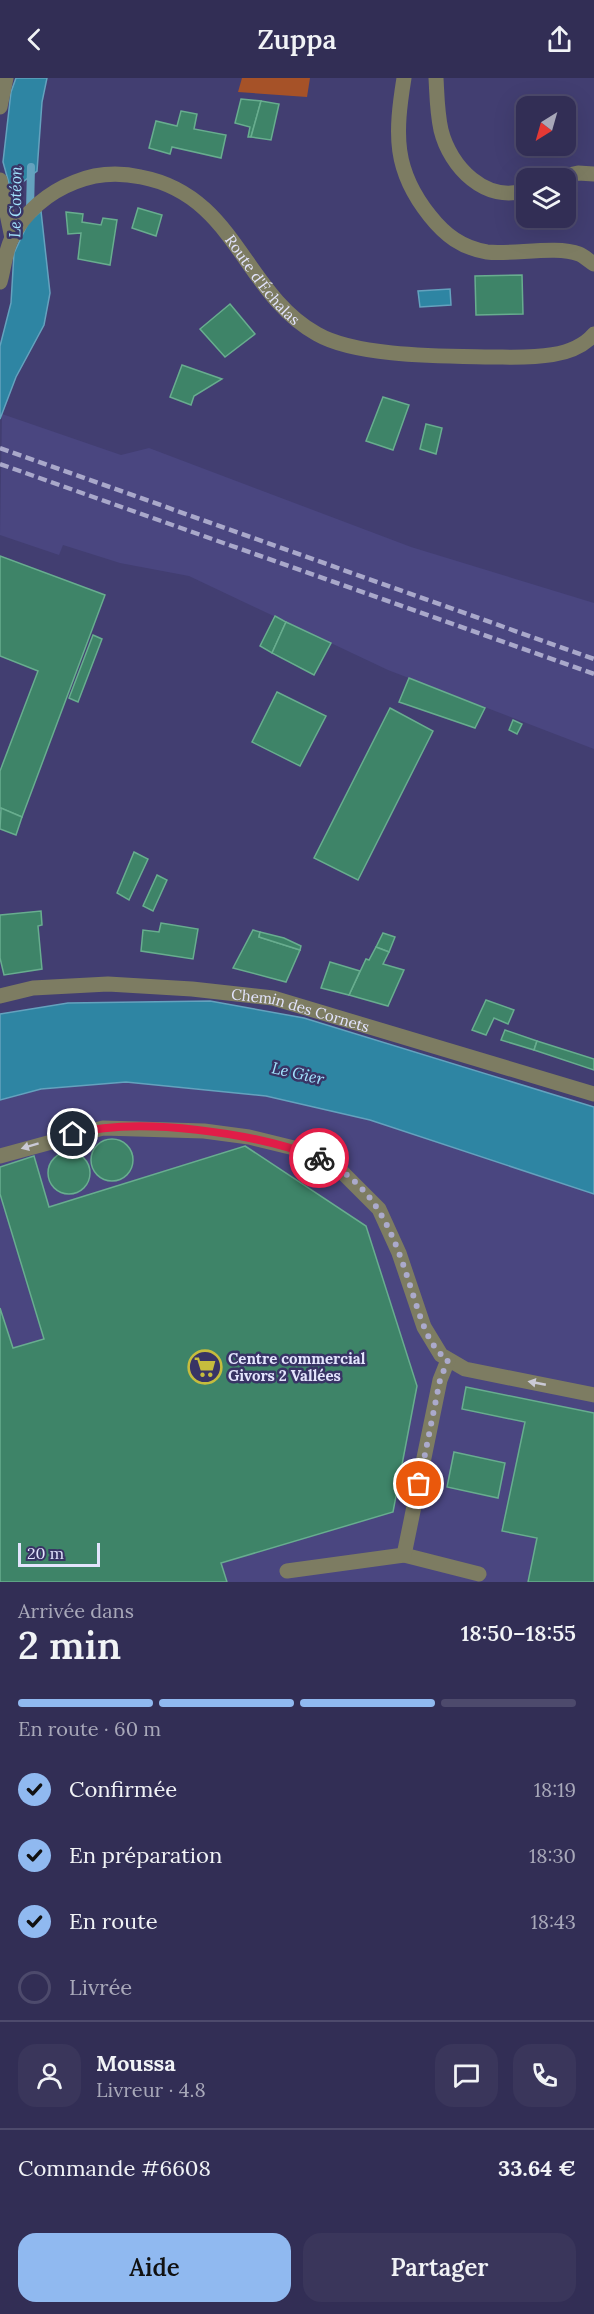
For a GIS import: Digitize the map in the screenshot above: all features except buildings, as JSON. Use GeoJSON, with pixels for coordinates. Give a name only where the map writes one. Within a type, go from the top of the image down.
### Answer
{"type":"FeatureCollection","features":[{"type":"Feature","properties":{"kind":"street"},"geometry":{"type":"LineString","coordinates":[[0,107],[6,78]]}},
{"type":"Feature","properties":{"kind":"street"},"geometry":{"type":"LineString","coordinates":[[404,78],[399,108],[399,151],[406,182],[441,230],[465,247],[488,252],[578,254],[594,264]]}},
{"type":"Feature","properties":{"kind":"street"},"geometry":{"type":"LineString","coordinates":[[436,78],[442,132],[457,164],[470,178],[488,189],[505,194],[516,192]]}},
{"type":"Feature","properties":{"kind":"street"},"geometry":{"type":"LineString","coordinates":[[576,173],[594,174]]}},
{"type":"Feature","properties":{"kind":"street","name":"Route d'Échalas"},"geometry":{"type":"LineString","coordinates":[[0,282],[12,238],[33,209],[63,187],[100,174],[125,174],[171,186],[212,214],[227,231],[260,281],[279,303],[306,327],[332,343],[376,351],[531,357],[585,344],[594,334]]}},
{"type":"Feature","properties":{"kind":"street"},"geometry":{"type":"LineString","coordinates":[[0,180],[12,238]]}},
{"type":"Feature","properties":{"kind":"street","name":"Chemin des Cornets"},"geometry":{"type":"LineString","coordinates":[[0,996],[33,988],[108,984],[192,988],[273,998],[594,1094]]}},
{"type":"Feature","properties":{"kind":"street"},"geometry":{"type":"LineString","coordinates":[[0,1156],[103,1128],[204,1131],[249,1137],[294,1148],[319,1158],[335,1165],[380,1209],[399,1253],[424,1327],[433,1344],[448,1360],[465,1369],[594,1395]]}},
{"type":"Feature","properties":{"kind":"street"},"geometry":{"type":"LineString","coordinates":[[404,1555],[440,1380],[448,1360]]}},
{"type":"Feature","properties":{"kind":"street"},"geometry":{"type":"LineString","coordinates":[[287,1571],[404,1555],[479,1574]]}},
{"type":"Feature","properties":{"kind":"shaded area"},"geometry":{"type":"Polygon","coordinates":[[[242,78],[310,78],[307,97],[238,92],[242,78]]]}},
{"type":"Feature","properties":{"kind":"shaded area"},"geometry":{"type":"Polygon","coordinates":[[[2,414],[121,455],[149,448],[411,547],[594,603],[594,749],[388,670],[189,576],[120,563],[63,545],[59,555],[0,535],[2,414]]]}},
{"type":"Feature","properties":{"kind":"shaded area"},"geometry":{"type":"Polygon","coordinates":[[[126,1082],[266,1096],[370,1120],[594,1194],[594,1582],[0,1582],[0,1100],[41,1089],[126,1082]]]}},
{"type":"Feature","properties":{"kind":"water"},"geometry":{"type":"Polygon","coordinates":[[[16,78],[47,78],[42,102],[37,171],[11,191],[3,162],[11,92],[16,78]]]}},
{"type":"Feature","properties":{"kind":"water"},"geometry":{"type":"Polygon","coordinates":[[[41,211],[50,293],[44,325],[16,377],[0,419],[0,346],[11,303],[14,253],[28,223],[41,211]]]}},
{"type":"Feature","properties":{"kind":"water"},"geometry":{"type":"Polygon","coordinates":[[[450,289],[451,305],[420,307],[418,291],[450,289]]]}},
{"type":"Feature","properties":{"kind":"water","name":"Le Gier"},"geometry":{"type":"Polygon","coordinates":[[[210,1001],[304,1018],[594,1107],[594,1194],[370,1120],[266,1096],[126,1082],[41,1089],[0,1100],[0,1014],[68,1003],[210,1001]]]}},
{"type":"Feature","properties":{"kind":"waterway","name":"Le Cotéon"},"geometry":{"type":"LineString","coordinates":[[30,211],[31,167]]}},
{"type":"Feature","properties":{"kind":"railway"},"geometry":{"type":"LineString","coordinates":[[0,448],[594,659]]}},
{"type":"Feature","properties":{"kind":"railway"},"geometry":{"type":"LineString","coordinates":[[0,464],[594,674]]}},
{"type":"Feature","properties":{"kind":"way so far"},"geometry":{"type":"LineString","coordinates":[[319,1158],[335,1165],[380,1209],[399,1253],[424,1327],[441,1355],[448,1360],[440,1380],[419,1484]]}},
{"type":"Feature","properties":{"kind":"place","name":"Centre commercial Givors 2 Vallées"},"geometry":{"type":"Point","coordinates":[205,1367]}},
{"type":"Feature","properties":{"kind":"route"},"geometry":{"type":"LineString","coordinates":[[73,1134],[93,1128],[204,1131],[249,1137],[294,1148],[319,1158]]}}]}
